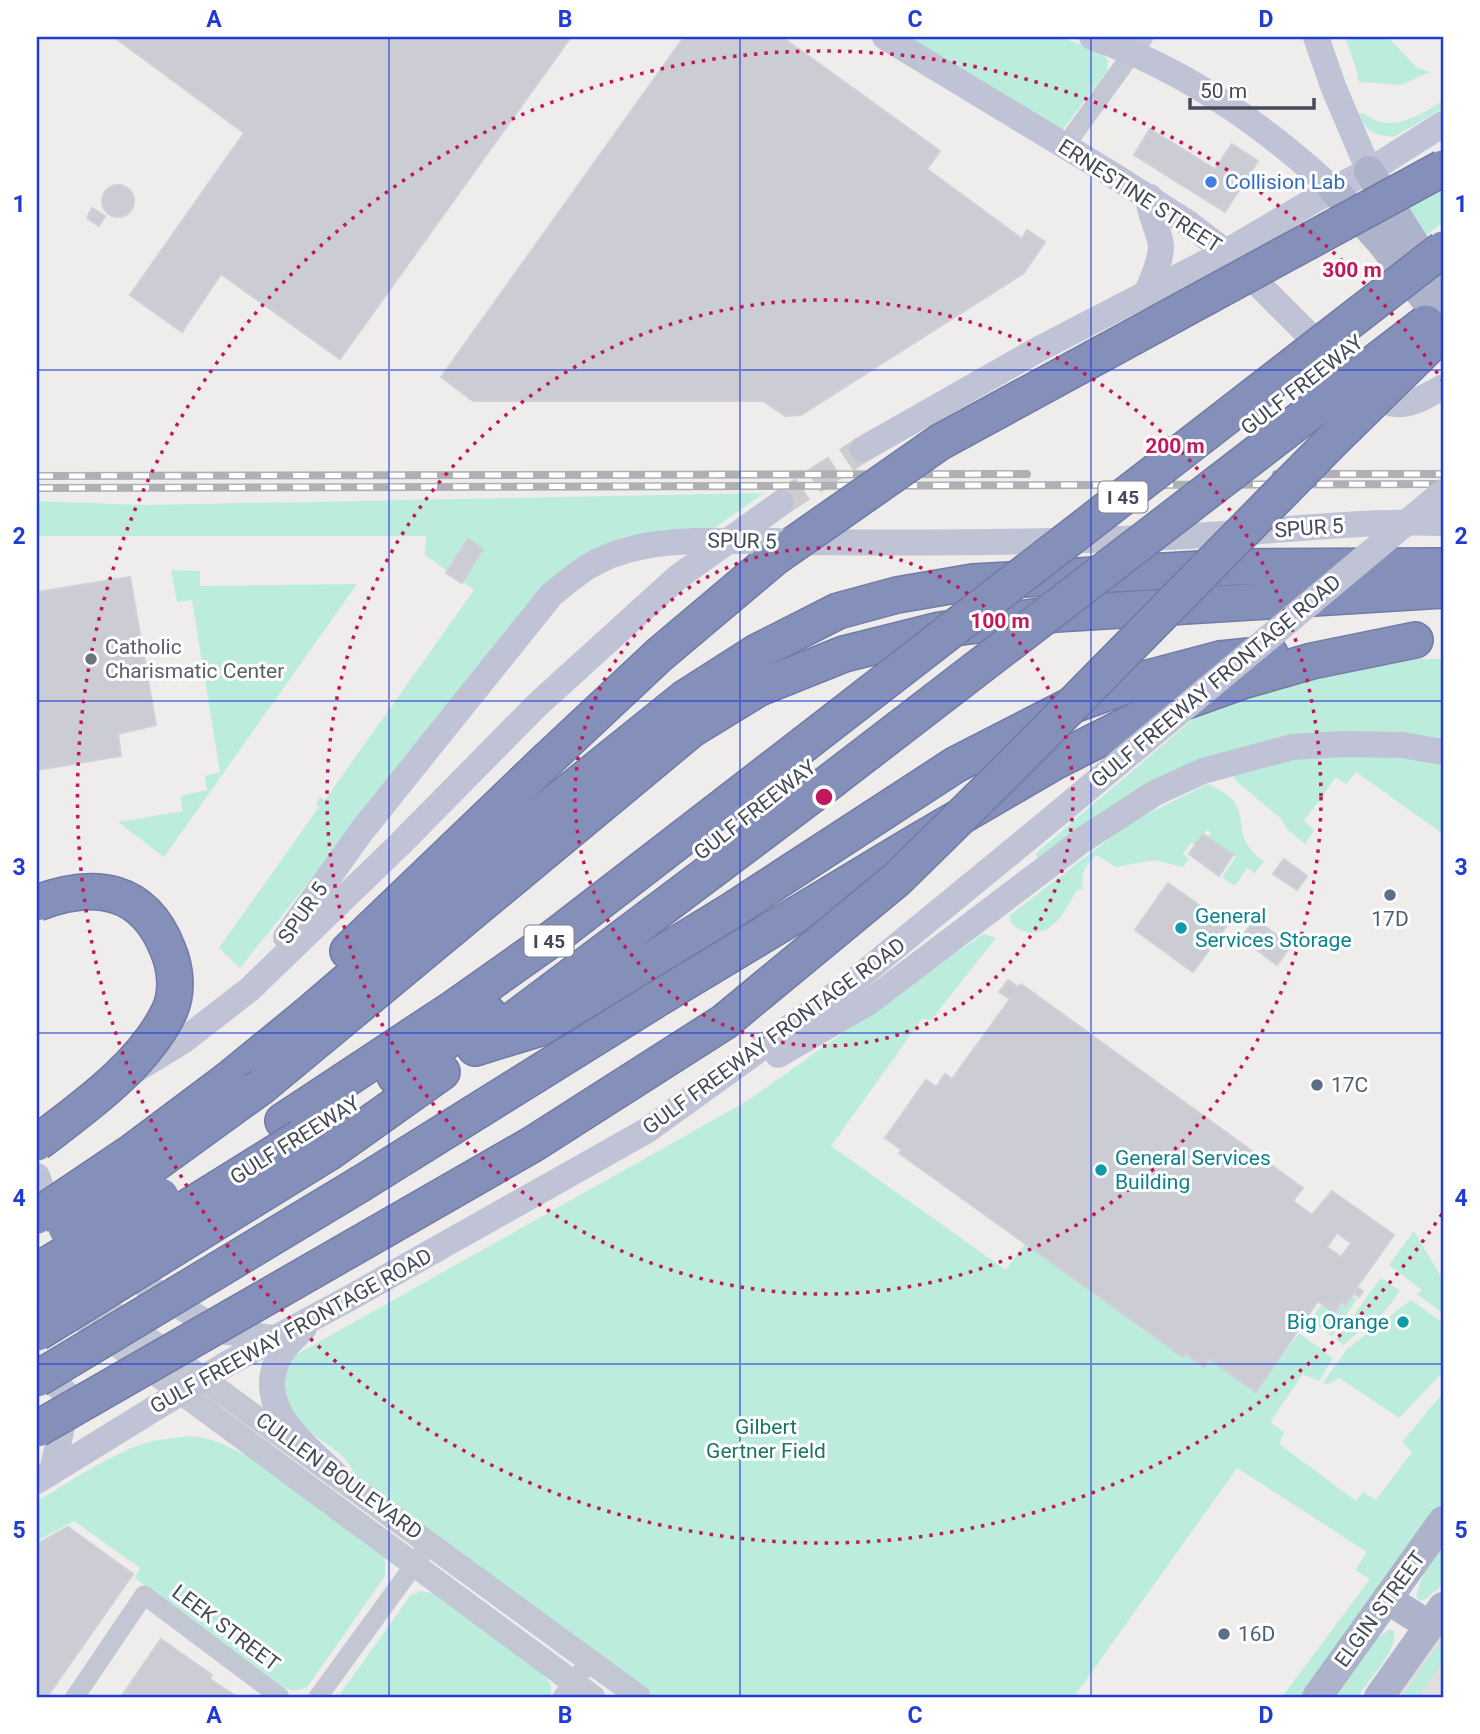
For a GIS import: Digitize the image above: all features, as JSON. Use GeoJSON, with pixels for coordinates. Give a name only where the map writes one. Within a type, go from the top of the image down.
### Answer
{"type":"FeatureCollection","features":[{"type":"Feature","properties":{"kind":"highway"},"geometry":{"type":"LineString","coordinates":[[37,1216],[132,1152],[221,1074],[659,655],[774,558],[940,442],[1443,168]]}},
{"type":"Feature","properties":{"kind":"highway","name":"GULF FREEWAY"},"geometry":{"type":"LineString","coordinates":[[37,1271],[475,1048],[816,763],[1443,249]]}},
{"type":"Feature","properties":{"kind":"highway","name":"GULF FREEWAY"},"geometry":{"type":"LineString","coordinates":[[816,763],[1443,277]]}},
{"type":"Feature","properties":{"kind":"highway","name":"GULF FREEWAY"},"geometry":{"type":"LineString","coordinates":[[37,1333],[305,1136],[454,1008],[553,938],[816,763],[1443,309]]}},
{"type":"Feature","properties":{"kind":"highway"},"geometry":{"type":"LineString","coordinates":[[37,1429],[533,1144],[724,1022],[897,879],[1443,332]]}},
{"type":"Feature","properties":{"kind":"highway"},"geometry":{"type":"LineString","coordinates":[[37,1199],[170,1104],[221,1074],[310,1013],[546,810],[685,698],[757,652],[838,611],[897,595],[973,582],[1235,567],[1443,566]]}},
{"type":"Feature","properties":{"kind":"highway"},"geometry":{"type":"LineString","coordinates":[[37,1250],[262,1086],[692,729],[759,688],[844,654],[940,630],[1056,614],[1443,590]]}},
{"type":"Feature","properties":{"kind":"highway"},"geometry":{"type":"LineString","coordinates":[[475,1048],[540,1028],[731,911],[955,765],[1070,706],[1148,678],[1220,659],[1429,639]]}},
{"type":"Feature","properties":{"kind":"highway"},"geometry":{"type":"LineString","coordinates":[[37,1379],[362,1183],[657,999],[1054,762],[1147,715],[1242,681],[1311,661],[1429,639]]}},
{"type":"Feature","properties":{"kind":"highway"},"geometry":{"type":"LineString","coordinates":[[37,903],[72,892],[113,893],[142,907],[160,930],[173,962],[176,988],[165,1020],[154,1039],[133,1063],[42,1132]]}},
{"type":"Feature","properties":{"kind":"highway","name":"GULF FREEWAY"},"geometry":{"type":"LineString","coordinates":[[37,1301],[305,1136]]}},
{"type":"Feature","properties":{"kind":"main road","name":"ERNESTINE STREET"},"geometry":{"type":"LineString","coordinates":[[885,37],[1150,197],[1226,252],[1361,387],[1379,401],[1395,406],[1418,401],[1443,387]]}},
{"type":"Feature","properties":{"kind":"main road"},"geometry":{"type":"LineString","coordinates":[[1092,37],[1139,44],[1276,139],[1333,190],[1381,242],[1443,322]]}},
{"type":"Feature","properties":{"kind":"main road"},"geometry":{"type":"LineString","coordinates":[[1316,37],[1333,86],[1369,171],[1411,239],[1443,283]]}},
{"type":"Feature","properties":{"kind":"main road"},"geometry":{"type":"LineString","coordinates":[[863,449],[1039,349],[1226,252],[1369,171],[1443,124]]}},
{"type":"Feature","properties":{"kind":"main road"},"geometry":{"type":"LineString","coordinates":[[1146,295],[1160,258],[1161,246],[1156,223],[1148,205],[1150,197]]}},
{"type":"Feature","properties":{"kind":"main road","name":"GULF FREEWAY FRONTAGE ROAD"},"geometry":{"type":"LineString","coordinates":[[44,1476],[203,1378],[646,1131],[854,982],[1443,492]]}},
{"type":"Feature","properties":{"kind":"main road"},"geometry":{"type":"LineString","coordinates":[[273,1338],[220,1331],[82,1246],[48,1207],[37,1176],[42,1132],[183,1041],[250,989],[400,844],[537,705],[678,577],[781,503]]}},
{"type":"Feature","properties":{"kind":"main road","name":"SPUR 5"},"geometry":{"type":"LineString","coordinates":[[250,989],[361,832],[551,595],[587,568],[621,552],[659,542],[992,543],[1191,536],[1333,525],[1443,523]]}},
{"type":"Feature","properties":{"kind":"main road"},"geometry":{"type":"LineString","coordinates":[[646,1131],[869,1002],[1084,839],[1155,793],[1203,771],[1292,747],[1402,745],[1443,752]]}},
{"type":"Feature","properties":{"kind":"main road"},"geometry":{"type":"LineString","coordinates":[[314,1317],[286,1347],[277,1361],[272,1378],[273,1395],[280,1417],[335,1474]]}},
{"type":"Feature","properties":{"kind":"main road"},"geometry":{"type":"LineString","coordinates":[[37,1367],[69,1396],[44,1476]]}},
{"type":"Feature","properties":{"kind":"main road","name":"ELGIN STREET"},"geometry":{"type":"LineString","coordinates":[[1317,1697],[1443,1521]]}},
{"type":"Feature","properties":{"kind":"main road"},"geometry":{"type":"LineString","coordinates":[[1379,1697],[1436,1617],[1387,1599]]}},
{"type":"Feature","properties":{"kind":"street"},"geometry":{"type":"LineString","coordinates":[[1065,146],[1139,44]]}},
{"type":"Feature","properties":{"kind":"street","name":"CULLEN BOULEVARD"},"geometry":{"type":"LineString","coordinates":[[37,1257],[639,1697]]}},
{"type":"Feature","properties":{"kind":"street","name":"CULLEN BOULEVARD"},"geometry":{"type":"LineString","coordinates":[[37,1286],[414,1565],[576,1692]]}},
{"type":"Feature","properties":{"kind":"street"},"geometry":{"type":"LineString","coordinates":[[318,1697],[430,1543]]}},
{"type":"Feature","properties":{"kind":"street","name":"LEEK STREET"},"geometry":{"type":"LineString","coordinates":[[75,1697],[144,1595],[280,1697]]}},
{"type":"Feature","properties":{"kind":"street"},"geometry":{"type":"LineString","coordinates":[[576,1692],[590,1661]]}},
{"type":"Feature","properties":{"kind":"shaded area"},"geometry":{"type":"Polygon","coordinates":[[[1443,1633],[1443,1697],[1396,1697],[1443,1633]]]}},
{"type":"Feature","properties":{"kind":"green space"},"geometry":{"type":"Polygon","coordinates":[[[901,37],[1058,37],[1099,50],[1108,60],[1107,71],[1058,136],[901,37]]]}},
{"type":"Feature","properties":{"kind":"green space"},"geometry":{"type":"Polygon","coordinates":[[[1345,37],[1388,37],[1417,68],[1430,72],[1401,85],[1360,82],[1345,37]]]}},
{"type":"Feature","properties":{"kind":"green space"},"geometry":{"type":"Polygon","coordinates":[[[1443,101],[1443,108],[1394,137],[1372,131],[1359,113],[1383,123],[1394,123],[1414,117],[1443,101]]]}},
{"type":"Feature","properties":{"kind":"green space"},"geometry":{"type":"Polygon","coordinates":[[[1443,188],[1443,222],[1424,237],[1405,210],[1443,188]]]}},
{"type":"Feature","properties":{"kind":"green space"},"geometry":{"type":"Polygon","coordinates":[[[764,493],[713,529],[669,530],[623,537],[579,558],[432,728],[240,968],[219,948],[319,807],[316,804],[320,797],[325,800],[474,590],[425,555],[426,536],[37,536],[37,501],[145,505],[764,493]]]}},
{"type":"Feature","properties":{"kind":"green space"},"geometry":{"type":"Polygon","coordinates":[[[171,570],[200,571],[200,586],[357,584],[164,857],[118,822],[183,811],[180,796],[207,790],[205,776],[220,772],[192,600],[177,602],[171,570]]]}},
{"type":"Feature","properties":{"kind":"green space"},"geometry":{"type":"Polygon","coordinates":[[[1414,659],[1443,659],[1443,741],[1304,736],[1040,860],[1035,854],[1212,703],[1315,675],[1414,659]]]}},
{"type":"Feature","properties":{"kind":"green space"},"geometry":{"type":"Polygon","coordinates":[[[1359,751],[1443,760],[1443,834],[1356,772],[1346,784],[1336,777],[1304,821],[1314,830],[1305,844],[1288,830],[1280,818],[1234,779],[1234,773],[1286,759],[1359,751]]]}},
{"type":"Feature","properties":{"kind":"green space"},"geometry":{"type":"Polygon","coordinates":[[[1208,784],[1230,797],[1237,807],[1247,845],[1264,861],[1255,873],[1247,868],[1235,886],[1222,877],[1236,857],[1208,838],[1211,833],[1207,830],[1195,845],[1191,842],[1183,854],[1189,859],[1183,867],[1154,860],[1116,867],[1097,855],[1084,870],[1083,889],[1077,890],[1050,927],[1034,932],[1021,930],[1012,924],[1009,916],[1131,822],[1208,784]]]}},
{"type":"Feature","properties":{"kind":"green space","name":"Gilbert Gertner Field"},"geometry":{"type":"Polygon","coordinates":[[[983,934],[996,938],[931,1020],[922,1019],[831,1146],[1006,1270],[1025,1244],[1182,1357],[1185,1354],[1203,1367],[1209,1359],[1255,1392],[1299,1333],[1333,1358],[1319,1381],[1303,1374],[1270,1422],[1284,1432],[1279,1444],[1356,1501],[1363,1492],[1376,1500],[1412,1452],[1402,1442],[1443,1393],[1443,1504],[1305,1697],[1282,1697],[1370,1579],[1355,1570],[1367,1552],[1237,1468],[1074,1697],[655,1697],[360,1483],[348,1462],[338,1452],[291,1419],[277,1374],[285,1361],[747,1101],[983,934]]]}},
{"type":"Feature","properties":{"kind":"green space"},"geometry":{"type":"Polygon","coordinates":[[[1414,1231],[1443,1280],[1443,1313],[1417,1294],[1422,1290],[1389,1265],[1414,1231]]]}},
{"type":"Feature","properties":{"kind":"green space"},"geometry":{"type":"Polygon","coordinates":[[[1381,1278],[1400,1291],[1384,1312],[1343,1345],[1336,1339],[1381,1278]]]}},
{"type":"Feature","properties":{"kind":"green space"},"geometry":{"type":"Polygon","coordinates":[[[1352,1295],[1357,1299],[1332,1336],[1310,1321],[1322,1304],[1334,1313],[1341,1305],[1346,1305],[1352,1295]]]}},
{"type":"Feature","properties":{"kind":"green space"},"geometry":{"type":"Polygon","coordinates":[[[1411,1300],[1443,1323],[1443,1372],[1399,1418],[1339,1378],[1328,1384],[1323,1383],[1347,1349],[1411,1300]]]}},
{"type":"Feature","properties":{"kind":"green space"},"geometry":{"type":"Polygon","coordinates":[[[190,1436],[211,1440],[245,1455],[378,1549],[385,1557],[385,1576],[304,1688],[291,1690],[274,1683],[135,1578],[140,1568],[74,1521],[37,1541],[37,1501],[128,1449],[154,1441],[190,1436]]]}},
{"type":"Feature","properties":{"kind":"green space"},"geometry":{"type":"Polygon","coordinates":[[[1443,1537],[1443,1585],[1420,1601],[1416,1596],[1421,1580],[1443,1537]]]}},
{"type":"Feature","properties":{"kind":"green space"},"geometry":{"type":"Polygon","coordinates":[[[421,1591],[432,1593],[543,1674],[550,1685],[550,1697],[338,1697],[410,1596],[421,1591]]]}},
{"type":"Feature","properties":{"kind":"green space"},"geometry":{"type":"Polygon","coordinates":[[[1390,1629],[1394,1631],[1394,1639],[1387,1656],[1358,1697],[1327,1697],[1370,1643],[1390,1629]]]}},
{"type":"Feature","properties":{"kind":"green space"},"geometry":{"type":"Polygon","coordinates":[[[1443,1638],[1443,1661],[1418,1697],[1401,1697],[1443,1638]]]}},
{"type":"Feature","properties":{"kind":"building"},"geometry":{"type":"Polygon","coordinates":[[[114,37],[571,37],[340,359],[221,274],[182,332],[130,295],[244,133],[114,37]]]}},
{"type":"Feature","properties":{"kind":"building"},"geometry":{"type":"Polygon","coordinates":[[[684,37],[782,37],[940,151],[927,169],[1022,239],[1027,230],[1045,242],[1024,273],[801,415],[785,416],[763,401],[473,401],[441,377],[684,37]]]}},
{"type":"Feature","properties":{"kind":"building","name":"Collision Lab"},"geometry":{"type":"Polygon","coordinates":[[[1150,129],[1215,169],[1232,144],[1258,161],[1225,212],[1134,155],[1150,129]]]}},
{"type":"Feature","properties":{"kind":"building"},"geometry":{"type":"Polygon","coordinates":[[[118,185],[129,190],[134,201],[129,212],[118,217],[107,212],[102,201],[107,190],[118,185]]]}},
{"type":"Feature","properties":{"kind":"building"},"geometry":{"type":"Polygon","coordinates":[[[92,208],[105,216],[99,226],[87,218],[92,208]]]}},
{"type":"Feature","properties":{"kind":"building"},"geometry":{"type":"Polygon","coordinates":[[[468,539],[483,549],[462,583],[446,573],[468,539]]]}},
{"type":"Feature","properties":{"kind":"building","name":"Catholic Charismatic Center"},"geometry":{"type":"Polygon","coordinates":[[[130,577],[156,725],[118,734],[121,756],[37,770],[37,592],[130,577]]]}},
{"type":"Feature","properties":{"kind":"building"},"geometry":{"type":"Polygon","coordinates":[[[1203,834],[1233,855],[1219,876],[1189,854],[1203,834]]]}},
{"type":"Feature","properties":{"kind":"building"},"geometry":{"type":"Polygon","coordinates":[[[1284,859],[1307,876],[1297,890],[1273,874],[1284,859]]]}},
{"type":"Feature","properties":{"kind":"building","name":"General Services Storage"},"geometry":{"type":"Polygon","coordinates":[[[1168,883],[1227,925],[1193,972],[1135,930],[1168,883]]]}},
{"type":"Feature","properties":{"kind":"building"},"geometry":{"type":"Polygon","coordinates":[[[1255,919],[1291,946],[1277,965],[1241,938],[1255,919]]]}},
{"type":"Feature","properties":{"kind":"building","name":"General Services Building"},"geometry":{"type":"Polygon","coordinates":[[[1008,980],[1018,987],[1021,984],[1303,1188],[1293,1201],[1312,1215],[1332,1191],[1394,1235],[1357,1287],[1363,1291],[1359,1297],[1354,1293],[1345,1305],[1342,1302],[1334,1313],[1318,1301],[1256,1392],[1209,1359],[1204,1367],[1185,1354],[1183,1357],[899,1153],[902,1150],[885,1138],[926,1080],[936,1087],[945,1074],[952,1079],[1010,999],[999,992],[1008,980]],[[1337,1233],[1327,1247],[1341,1257],[1351,1243],[1337,1233]]]}},
{"type":"Feature","properties":{"kind":"building"},"geometry":{"type":"Polygon","coordinates":[[[68,1527],[133,1574],[47,1697],[37,1697],[37,1544],[68,1527]]]}},
{"type":"Feature","properties":{"kind":"building"},"geometry":{"type":"Polygon","coordinates":[[[161,1639],[212,1675],[210,1679],[237,1697],[121,1697],[161,1639]]]}},
{"type":"Feature","properties":{"kind":"tunnel"},"geometry":{"type":"LineString","coordinates":[[781,503],[863,449]]}},
{"type":"Feature","properties":{"kind":"railway"},"geometry":{"type":"LineString","coordinates":[[37,476],[1027,474]]}},
{"type":"Feature","properties":{"kind":"railway"},"geometry":{"type":"LineString","coordinates":[[1276,474],[1443,474]]}},
{"type":"Feature","properties":{"kind":"railway"},"geometry":{"type":"LineString","coordinates":[[37,488],[1443,484]]}},
{"type":"Feature","properties":{"kind":"place","name":"Collision Lab"},"geometry":{"type":"Point","coordinates":[1211,182]}},
{"type":"Feature","properties":{"kind":"place","name":"Catholic Charismatic Center"},"geometry":{"type":"Point","coordinates":[91,659]}},
{"type":"Feature","properties":{"kind":"place","name":"17D"},"geometry":{"type":"Point","coordinates":[1390,895]}},
{"type":"Feature","properties":{"kind":"place","name":"General Services Storage"},"geometry":{"type":"Point","coordinates":[1181,928]}},
{"type":"Feature","properties":{"kind":"place","name":"17C"},"geometry":{"type":"Point","coordinates":[1317,1085]}},
{"type":"Feature","properties":{"kind":"place","name":"General Services Building"},"geometry":{"type":"Point","coordinates":[1101,1170]}},
{"type":"Feature","properties":{"kind":"place","name":"Big Orange"},"geometry":{"type":"Point","coordinates":[1403,1322]}},
{"type":"Feature","properties":{"kind":"place","name":"16D"},"geometry":{"type":"Point","coordinates":[1224,1634]}}]}
